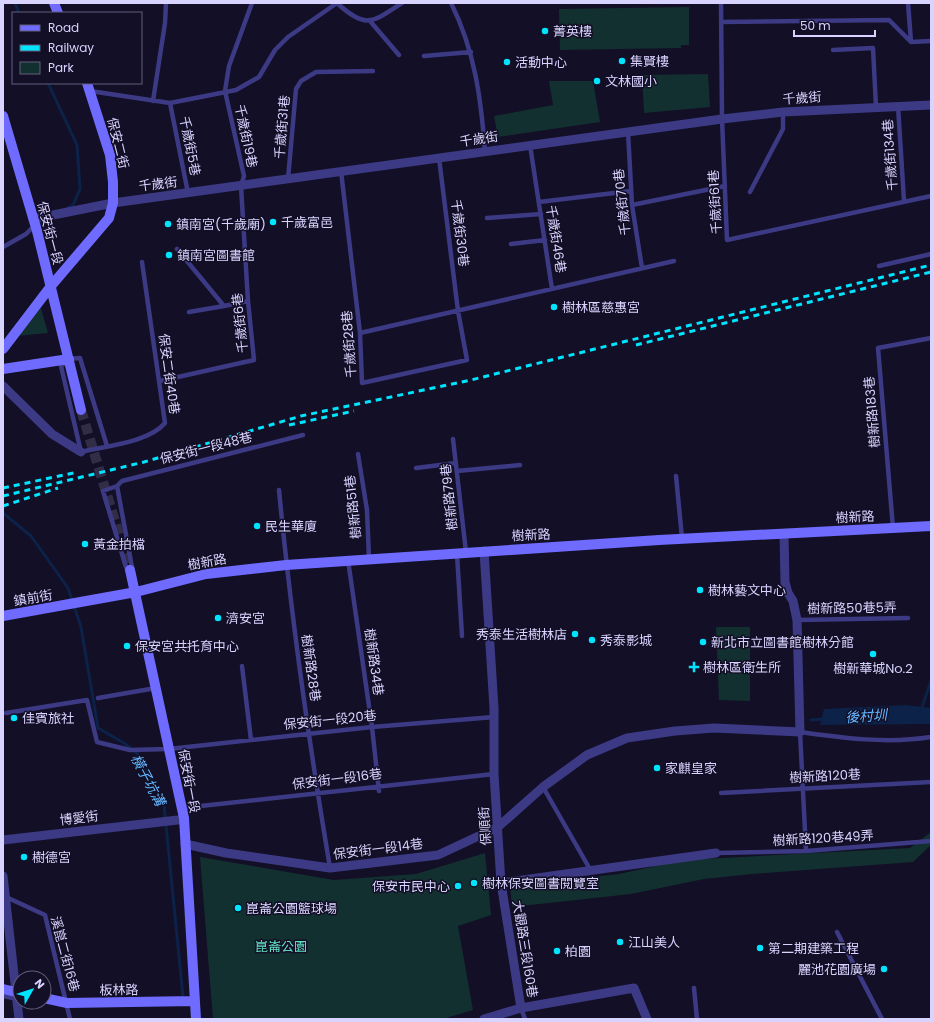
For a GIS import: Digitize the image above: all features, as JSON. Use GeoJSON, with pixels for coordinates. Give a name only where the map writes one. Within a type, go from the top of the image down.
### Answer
{"type":"FeatureCollection","features":[{"type":"Feature","properties":{"kind":"main road","name":"保安二街"},"geometry":{"type":"LineString","coordinates":[[3,349],[51,286],[109,218],[113,203],[113,182],[110,155],[88,87]]}},
{"type":"Feature","properties":{"kind":"main road","name":"保安街一段"},"geometry":{"type":"LineString","coordinates":[[3,116],[35,225],[81,410]]}},
{"type":"Feature","properties":{"kind":"main road"},"geometry":{"type":"LineString","coordinates":[[3,369],[69,359]]}},
{"type":"Feature","properties":{"kind":"main road","name":"樹新路"},"geometry":{"type":"LineString","coordinates":[[136,592],[206,574],[286,565],[461,552],[931,526]]}},
{"type":"Feature","properties":{"kind":"main road","name":"保安街一段"},"geometry":{"type":"LineString","coordinates":[[130,570],[169,749],[181,815],[185,844],[196,1019]]}},
{"type":"Feature","properties":{"kind":"main road","name":"鎮前街"},"geometry":{"type":"LineString","coordinates":[[3,616],[136,592]]}},
{"type":"Feature","properties":{"kind":"main road","name":"板林路"},"geometry":{"type":"LineString","coordinates":[[52,1000],[66,1003],[195,1001]]}},
{"type":"Feature","properties":{"kind":"street","name":"千歲街"},"geometry":{"type":"LineString","coordinates":[[35,225],[53,214],[113,203],[722,119],[783,112],[931,105]]}},
{"type":"Feature","properties":{"kind":"street"},"geometry":{"type":"LineString","coordinates":[[3,386],[52,434],[80,452]]}},
{"type":"Feature","properties":{"kind":"street"},"geometry":{"type":"LineString","coordinates":[[784,534],[785,582],[788,593],[793,601],[796,620],[800,732]]}},
{"type":"Feature","properties":{"kind":"street","name":"保順街"},"geometry":{"type":"LineString","coordinates":[[484,551],[494,717],[494,774],[501,883]]}},
{"type":"Feature","properties":{"kind":"street","name":"保安街一段14巷"},"geometry":{"type":"LineString","coordinates":[[185,844],[226,853],[330,868],[438,855],[498,827],[543,787],[587,755],[627,738],[675,731],[714,728],[800,732]]}},
{"type":"Feature","properties":{"kind":"street","name":"博愛街"},"geometry":{"type":"LineString","coordinates":[[3,840],[157,822],[181,815]]}},
{"type":"Feature","properties":{"kind":"street"},"geometry":{"type":"LineString","coordinates":[[501,883],[716,853]]}},
{"type":"Feature","properties":{"kind":"street"},"geometry":{"type":"LineString","coordinates":[[3,876],[4,896],[14,970]]}},
{"type":"Feature","properties":{"kind":"street","name":"大觀路三段160巷"},"geometry":{"type":"LineString","coordinates":[[501,883],[521,1008]]}},
{"type":"Feature","properties":{"kind":"street"},"geometry":{"type":"LineString","coordinates":[[484,1019],[521,1008],[634,988],[647,1019]]}},
{"type":"Feature","properties":{"kind":"lane"},"geometry":{"type":"LineString","coordinates":[[153,101],[165,23],[166,3]]}},
{"type":"Feature","properties":{"kind":"lane"},"geometry":{"type":"LineString","coordinates":[[225,91],[229,66],[252,3]]}},
{"type":"Feature","properties":{"kind":"lane"},"geometry":{"type":"LineString","coordinates":[[88,87],[153,101],[170,103],[236,90],[258,77],[275,50],[288,36],[337,3],[349,14],[370,21],[377,19],[402,3]]}},
{"type":"Feature","properties":{"kind":"lane"},"geometry":{"type":"LineString","coordinates":[[451,3],[461,23],[470,52],[481,98],[485,152]]}},
{"type":"Feature","properties":{"kind":"lane","name":"千歲街61巷"},"geometry":{"type":"LineString","coordinates":[[721,3],[722,119],[727,240],[931,196]]}},
{"type":"Feature","properties":{"kind":"lane"},"geometry":{"type":"LineString","coordinates":[[908,3],[911,42]]}},
{"type":"Feature","properties":{"kind":"lane"},"geometry":{"type":"LineString","coordinates":[[721,22],[888,20],[911,42],[931,41]]}},
{"type":"Feature","properties":{"kind":"lane"},"geometry":{"type":"LineString","coordinates":[[370,21],[399,55]]}},
{"type":"Feature","properties":{"kind":"lane"},"geometry":{"type":"LineString","coordinates":[[833,50],[873,48],[876,107]]}},
{"type":"Feature","properties":{"kind":"lane"},"geometry":{"type":"LineString","coordinates":[[424,56],[470,52]]}},
{"type":"Feature","properties":{"kind":"lane","name":"千歲街31巷"},"geometry":{"type":"LineString","coordinates":[[288,179],[296,89],[301,81],[316,72],[373,71]]}},
{"type":"Feature","properties":{"kind":"lane","name":"千歲街19巷"},"geometry":{"type":"LineString","coordinates":[[225,91],[244,176],[240,186]]}},
{"type":"Feature","properties":{"kind":"lane","name":"千歲街5巷"},"geometry":{"type":"LineString","coordinates":[[170,103],[188,193]]}},
{"type":"Feature","properties":{"kind":"lane","name":"千歲街134巷"},"geometry":{"type":"LineString","coordinates":[[898,106],[904,201]]}},
{"type":"Feature","properties":{"kind":"lane"},"geometry":{"type":"LineString","coordinates":[[750,192],[783,129],[783,112]]}},
{"type":"Feature","properties":{"kind":"lane","name":"千歲街70巷"},"geometry":{"type":"LineString","coordinates":[[628,132],[632,205],[642,268]]}},
{"type":"Feature","properties":{"kind":"lane","name":"千歲街46巷"},"geometry":{"type":"LineString","coordinates":[[360,333],[552,289],[530,145]]}},
{"type":"Feature","properties":{"kind":"lane","name":"千歲街30巷"},"geometry":{"type":"LineString","coordinates":[[439,158],[458,310]]}},
{"type":"Feature","properties":{"kind":"lane","name":"千歲街28巷"},"geometry":{"type":"LineString","coordinates":[[341,171],[360,333],[362,383],[467,360],[458,310]]}},
{"type":"Feature","properties":{"kind":"lane","name":"千歲街6巷"},"geometry":{"type":"LineString","coordinates":[[160,381],[254,360],[248,302],[240,186]]}},
{"type":"Feature","properties":{"kind":"lane"},"geometry":{"type":"LineString","coordinates":[[632,205],[725,186]]}},
{"type":"Feature","properties":{"kind":"lane"},"geometry":{"type":"LineString","coordinates":[[539,202],[631,191]]}},
{"type":"Feature","properties":{"kind":"lane"},"geometry":{"type":"LineString","coordinates":[[487,218],[541,214]]}},
{"type":"Feature","properties":{"kind":"lane"},"geometry":{"type":"LineString","coordinates":[[3,247],[26,234],[35,225]]}},
{"type":"Feature","properties":{"kind":"lane"},"geometry":{"type":"LineString","coordinates":[[511,244],[545,240]]}},
{"type":"Feature","properties":{"kind":"lane"},"geometry":{"type":"LineString","coordinates":[[176,249],[224,306]]}},
{"type":"Feature","properties":{"kind":"lane"},"geometry":{"type":"LineString","coordinates":[[879,266],[931,254]]}},
{"type":"Feature","properties":{"kind":"lane"},"geometry":{"type":"LineString","coordinates":[[552,289],[674,261]]}},
{"type":"Feature","properties":{"kind":"lane","name":"保安二街40巷"},"geometry":{"type":"LineString","coordinates":[[80,452],[137,439],[159,430],[165,423],[142,262]]}},
{"type":"Feature","properties":{"kind":"lane"},"geometry":{"type":"LineString","coordinates":[[189,312],[248,302]]}},
{"type":"Feature","properties":{"kind":"lane","name":"樹新路183巷"},"geometry":{"type":"LineString","coordinates":[[893,528],[878,348],[931,338]]}},
{"type":"Feature","properties":{"kind":"lane"},"geometry":{"type":"LineString","coordinates":[[80,452],[61,366],[69,359],[80,358],[107,446]]}},
{"type":"Feature","properties":{"kind":"lane","name":"保安街一段48巷"},"geometry":{"type":"LineString","coordinates":[[117,486],[122,481],[303,435]]}},
{"type":"Feature","properties":{"kind":"lane","name":"樹新路79巷"},"geometry":{"type":"LineString","coordinates":[[453,439],[457,471],[461,552],[462,636]]}},
{"type":"Feature","properties":{"kind":"lane","name":"樹新路51巷"},"geometry":{"type":"LineString","coordinates":[[358,454],[367,510],[369,559]]}},
{"type":"Feature","properties":{"kind":"lane"},"geometry":{"type":"LineString","coordinates":[[416,468],[456,463]]}},
{"type":"Feature","properties":{"kind":"lane"},"geometry":{"type":"LineString","coordinates":[[457,471],[520,465]]}},
{"type":"Feature","properties":{"kind":"lane"},"geometry":{"type":"LineString","coordinates":[[676,476],[682,539]]}},
{"type":"Feature","properties":{"kind":"lane","name":"保安街一段"},"geometry":{"type":"LineString","coordinates":[[117,486],[132,567],[130,570],[126,567],[103,491],[117,486]]}},
{"type":"Feature","properties":{"kind":"lane","name":"樹新路28巷"},"geometry":{"type":"LineString","coordinates":[[279,490],[286,565],[330,868]]}},
{"type":"Feature","properties":{"kind":"lane","name":"樹新路34巷"},"geometry":{"type":"LineString","coordinates":[[348,560],[372,727],[379,791]]}},
{"type":"Feature","properties":{"kind":"lane","name":"樹新路50巷5弄"},"geometry":{"type":"LineString","coordinates":[[796,620],[908,618]]}},
{"type":"Feature","properties":{"kind":"lane"},"geometry":{"type":"LineString","coordinates":[[242,666],[251,740]]}},
{"type":"Feature","properties":{"kind":"lane"},"geometry":{"type":"LineString","coordinates":[[98,698],[156,688]]}},
{"type":"Feature","properties":{"kind":"lane","name":"保安街一段20巷"},"geometry":{"type":"LineString","coordinates":[[6,713],[87,700],[97,742],[130,750],[169,749],[372,727],[494,717]]}},
{"type":"Feature","properties":{"kind":"lane"},"geometry":{"type":"LineString","coordinates":[[806,850],[800,732],[860,740],[916,739],[931,737]]}},
{"type":"Feature","properties":{"kind":"lane","name":"保安街一段16巷"},"geometry":{"type":"LineString","coordinates":[[181,815],[318,792],[494,774]]}},
{"type":"Feature","properties":{"kind":"lane","name":"樹新路120巷"},"geometry":{"type":"LineString","coordinates":[[721,793],[931,782]]}},
{"type":"Feature","properties":{"kind":"lane"},"geometry":{"type":"LineString","coordinates":[[543,787],[591,871]]}},
{"type":"Feature","properties":{"kind":"lane","name":"樹新路120巷49弄"},"geometry":{"type":"LineString","coordinates":[[716,853],[806,850],[931,841]]}},
{"type":"Feature","properties":{"kind":"lane","name":"溪崑二街16巷"},"geometry":{"type":"LineString","coordinates":[[4,896],[45,915],[70,1019]]}},
{"type":"Feature","properties":{"kind":"lane"},"geometry":{"type":"LineString","coordinates":[[837,932],[882,1019]]}},
{"type":"Feature","properties":{"kind":"lane"},"geometry":{"type":"LineString","coordinates":[[694,988],[697,1019]]}},
{"type":"Feature","properties":{"kind":"lane"},"geometry":{"type":"LineString","coordinates":[[52,1002],[66,1003]]}},
{"type":"Feature","properties":{"kind":"lane","name":"大觀路三段160巷"},"geometry":{"type":"LineString","coordinates":[[521,1008],[525,1019]]}},
{"type":"Feature","properties":{"kind":"green space"},"geometry":{"type":"Polygon","coordinates":[[[689,7],[689,45],[681,45],[681,48],[560,50],[559,9],[689,7]]]}},
{"type":"Feature","properties":{"kind":"green space"},"geometry":{"type":"Polygon","coordinates":[[[708,74],[710,107],[644,113],[642,75],[708,74]]]}},
{"type":"Feature","properties":{"kind":"green space"},"geometry":{"type":"Polygon","coordinates":[[[549,81],[593,81],[600,122],[498,137],[494,116],[553,105],[549,81]]]}},
{"type":"Feature","properties":{"kind":"green space"},"geometry":{"type":"Polygon","coordinates":[[[41,308],[48,333],[16,336],[41,308]]]}},
{"type":"Feature","properties":{"kind":"green space"},"geometry":{"type":"Polygon","coordinates":[[[716,627],[750,627],[750,701],[719,700],[716,627]]]}},
{"type":"Feature","properties":{"kind":"green space"},"geometry":{"type":"Polygon","coordinates":[[[931,832],[931,845],[913,862],[704,879],[631,894],[512,907],[510,886],[619,874],[683,860],[910,848],[931,832]]]}},
{"type":"Feature","properties":{"kind":"green space","name":"崑崙公園"},"geometry":{"type":"Polygon","coordinates":[[[485,853],[491,915],[458,926],[473,1010],[443,1019],[213,1019],[200,857],[334,880],[416,874],[485,853]]]}},
{"type":"Feature","properties":{"kind":"water"},"geometry":{"type":"Polygon","coordinates":[[[906,705],[931,708],[931,724],[820,725],[824,709],[906,705]]]}},
{"type":"Feature","properties":{"kind":"waterway"},"geometry":{"type":"LineString","coordinates":[[15,3],[19,12]]}},
{"type":"Feature","properties":{"kind":"waterway"},"geometry":{"type":"LineString","coordinates":[[48,84],[77,145],[80,189],[73,205],[66,209]]}},
{"type":"Feature","properties":{"kind":"waterway"},"geometry":{"type":"LineString","coordinates":[[37,226],[49,219]]}},
{"type":"Feature","properties":{"kind":"waterway","name":"橫子坑溝"},"geometry":{"type":"LineString","coordinates":[[3,513],[31,536],[68,588],[81,627],[98,728],[124,743],[137,753],[164,805],[183,997]]}},
{"type":"Feature","properties":{"kind":"waterway"},"geometry":{"type":"LineString","coordinates":[[921,710],[931,681]]}},
{"type":"Feature","properties":{"kind":"waterway","name":"後村圳"},"geometry":{"type":"LineString","coordinates":[[811,720],[824,719]]}},
{"type":"Feature","properties":{"kind":"tunnel"},"geometry":{"type":"LineString","coordinates":[[81,410],[130,570]]}},
{"type":"Feature","properties":{"kind":"railway"},"geometry":{"type":"LineString","coordinates":[[3,496],[144,462],[301,416],[471,380],[931,265]]}},
{"type":"Feature","properties":{"kind":"railway"},"geometry":{"type":"LineString","coordinates":[[636,345],[931,272]]}},
{"type":"Feature","properties":{"kind":"railway"},"geometry":{"type":"LineString","coordinates":[[289,425],[354,411]]}},
{"type":"Feature","properties":{"kind":"railway"},"geometry":{"type":"LineString","coordinates":[[3,488],[78,472]]}},
{"type":"Feature","properties":{"kind":"railway"},"geometry":{"type":"LineString","coordinates":[[3,506],[58,488]]}},
{"type":"Feature","properties":{"kind":"place","name":"菁英樓"},"geometry":{"type":"Point","coordinates":[545,31]}},
{"type":"Feature","properties":{"kind":"place","name":"集賢樓"},"geometry":{"type":"Point","coordinates":[622,61]}},
{"type":"Feature","properties":{"kind":"place","name":"活動中心"},"geometry":{"type":"Point","coordinates":[507,62]}},
{"type":"Feature","properties":{"kind":"place","name":"文林國小"},"geometry":{"type":"Point","coordinates":[597,81]}},
{"type":"Feature","properties":{"kind":"place","name":"千歲富邑"},"geometry":{"type":"Point","coordinates":[273,222]}},
{"type":"Feature","properties":{"kind":"place","name":"鎮南宮(千歲廟)"},"geometry":{"type":"Point","coordinates":[168,224]}},
{"type":"Feature","properties":{"kind":"place","name":"鎮南宮圖書館"},"geometry":{"type":"Point","coordinates":[169,255]}},
{"type":"Feature","properties":{"kind":"place","name":"樹林區慈惠宮"},"geometry":{"type":"Point","coordinates":[554,307]}},
{"type":"Feature","properties":{"kind":"place","name":"民生華廈"},"geometry":{"type":"Point","coordinates":[257,526]}},
{"type":"Feature","properties":{"kind":"place","name":"黃金拍檔"},"geometry":{"type":"Point","coordinates":[85,544]}},
{"type":"Feature","properties":{"kind":"place","name":"樹林藝文中心"},"geometry":{"type":"Point","coordinates":[700,590]}},
{"type":"Feature","properties":{"kind":"place","name":"濟安宮"},"geometry":{"type":"Point","coordinates":[218,618]}},
{"type":"Feature","properties":{"kind":"place","name":"秀泰生活樹林店"},"geometry":{"type":"Point","coordinates":[575,634]}},
{"type":"Feature","properties":{"kind":"place","name":"秀泰影城"},"geometry":{"type":"Point","coordinates":[592,640]}},
{"type":"Feature","properties":{"kind":"place","name":"新北市立圖書館樹林分館"},"geometry":{"type":"Point","coordinates":[703,642]}},
{"type":"Feature","properties":{"kind":"place","name":"保安宮共托育中心"},"geometry":{"type":"Point","coordinates":[127,646]}},
{"type":"Feature","properties":{"kind":"place","name":"樹新華城No.2"},"geometry":{"type":"Point","coordinates":[873,654]}},
{"type":"Feature","properties":{"kind":"place","name":"樹林區衛生所"},"geometry":{"type":"Point","coordinates":[694,667]}},
{"type":"Feature","properties":{"kind":"place","name":"佳賓旅社"},"geometry":{"type":"Point","coordinates":[14,718]}},
{"type":"Feature","properties":{"kind":"place","name":"家麒皇家"},"geometry":{"type":"Point","coordinates":[657,768]}},
{"type":"Feature","properties":{"kind":"place","name":"樹德宮"},"geometry":{"type":"Point","coordinates":[24,857]}},
{"type":"Feature","properties":{"kind":"place","name":"樹林保安圖書閱覽室"},"geometry":{"type":"Point","coordinates":[474,883]}},
{"type":"Feature","properties":{"kind":"place","name":"保安市民中心"},"geometry":{"type":"Point","coordinates":[458,886]}},
{"type":"Feature","properties":{"kind":"place","name":"崑崙公園籃球場"},"geometry":{"type":"Point","coordinates":[238,908]}},
{"type":"Feature","properties":{"kind":"place","name":"江山美人"},"geometry":{"type":"Point","coordinates":[620,942]}},
{"type":"Feature","properties":{"kind":"place","name":"第二期建築工程"},"geometry":{"type":"Point","coordinates":[760,948]}},
{"type":"Feature","properties":{"kind":"place","name":"柏園"},"geometry":{"type":"Point","coordinates":[557,951]}},
{"type":"Feature","properties":{"kind":"place","name":"麗池花園廣場"},"geometry":{"type":"Point","coordinates":[884,969]}}]}
